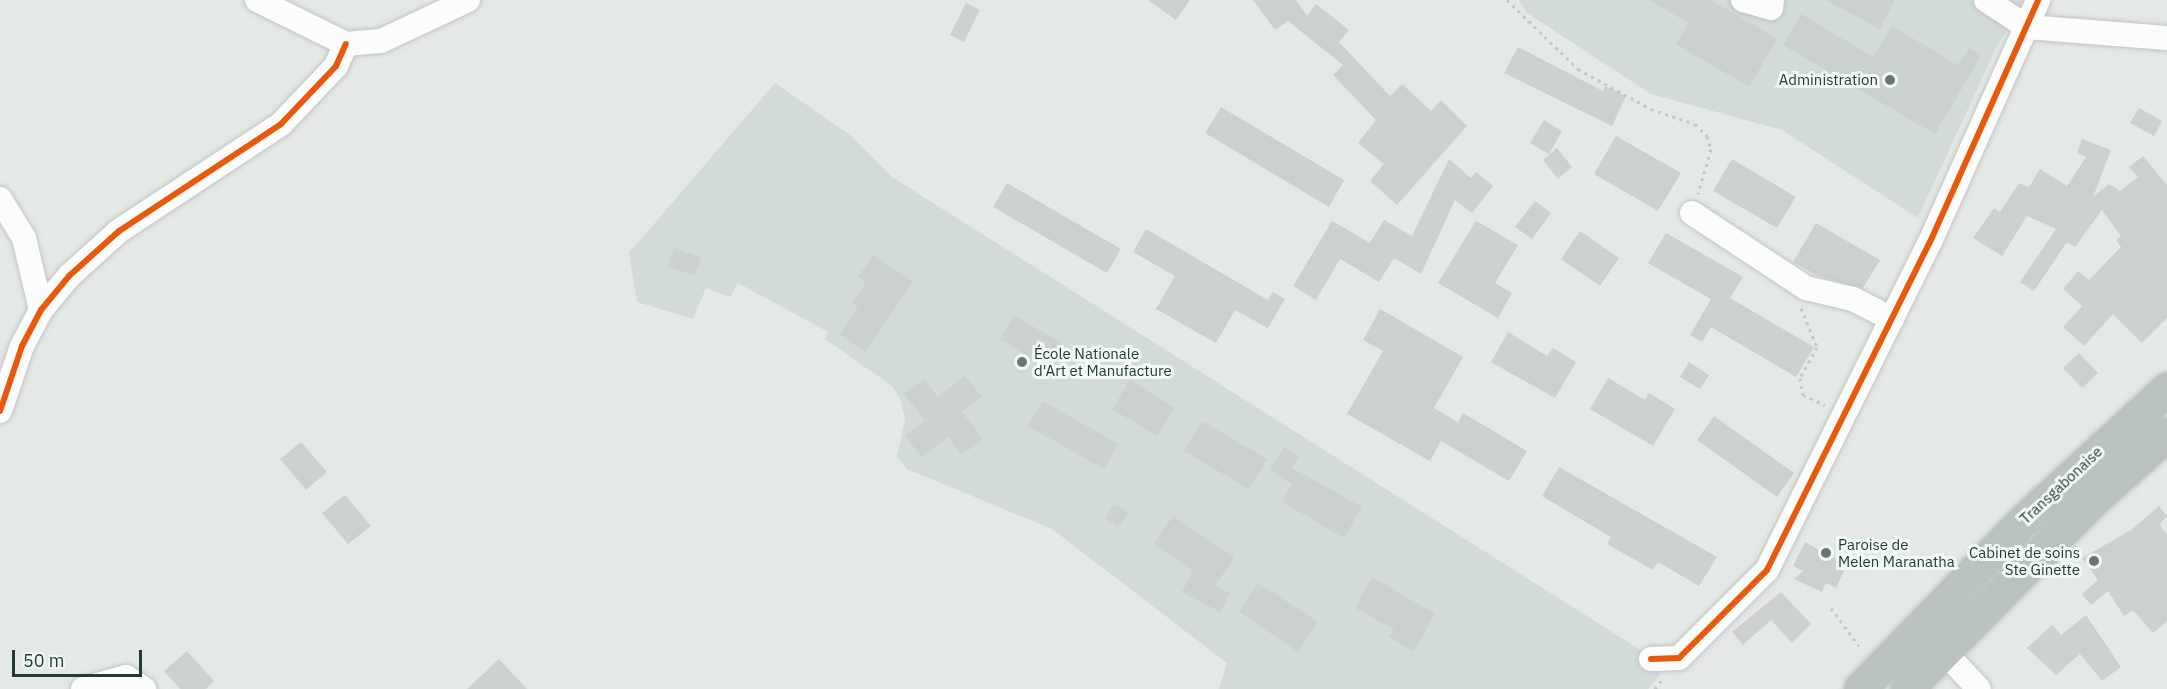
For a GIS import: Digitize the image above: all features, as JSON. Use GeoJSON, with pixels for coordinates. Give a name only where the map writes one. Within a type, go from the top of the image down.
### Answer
{"type":"FeatureCollection","features":[{"type":"Feature","properties":{"kind":"highway","name":"Transgabonaise"},"geometry":{"type":"LineString","coordinates":[[1860,689],[2033,511],[2167,388]]}},
{"type":"Feature","properties":{"kind":"highway"},"geometry":{"type":"LineString","coordinates":[[1907,689],[1943,651],[2167,434]]}},
{"type":"Feature","properties":{"kind":"street"},"geometry":{"type":"LineString","coordinates":[[257,0],[290,7],[346,44],[381,41],[468,0]]}},
{"type":"Feature","properties":{"kind":"street"},"geometry":{"type":"LineString","coordinates":[[1743,0],[1771,8],[1772,0]]}},
{"type":"Feature","properties":{"kind":"street"},"geometry":{"type":"LineString","coordinates":[[1986,0],[2027,27],[2167,38]]}},
{"type":"Feature","properties":{"kind":"street"},"geometry":{"type":"LineString","coordinates":[[1651,659],[1679,658],[1767,570],[1892,319],[2038,0]]}},
{"type":"Feature","properties":{"kind":"street"},"geometry":{"type":"LineString","coordinates":[[0,411],[22,346],[41,310],[119,231],[281,124],[336,66],[346,44]]}},
{"type":"Feature","properties":{"kind":"street"},"geometry":{"type":"LineString","coordinates":[[0,199],[24,238],[41,310]]}},
{"type":"Feature","properties":{"kind":"street"},"geometry":{"type":"LineString","coordinates":[[1692,213],[1806,288],[1853,298],[1892,319]]}},
{"type":"Feature","properties":{"kind":"street"},"geometry":{"type":"LineString","coordinates":[[1943,651],[1979,689]]}},
{"type":"Feature","properties":{"kind":"street"},"geometry":{"type":"LineString","coordinates":[[83,689],[126,677],[144,689]]}},
{"type":"Feature","properties":{"kind":"path"},"geometry":{"type":"LineString","coordinates":[[1507,0],[1578,69],[1651,109],[1695,124],[1707,135],[1711,149],[1692,213]]}},
{"type":"Feature","properties":{"kind":"path"},"geometry":{"type":"LineString","coordinates":[[1798,303],[1817,347],[1800,378],[1803,395],[1846,415]]}},
{"type":"Feature","properties":{"kind":"path"},"geometry":{"type":"LineString","coordinates":[[1831,608],[1859,646]]}},
{"type":"Feature","properties":{"kind":"shaded area"},"geometry":{"type":"Polygon","coordinates":[[[1519,0],[2026,0],[1995,50],[1918,218],[1782,130],[1651,94],[1527,13],[1519,0]]]}},
{"type":"Feature","properties":{"kind":"shaded area","name":"École Nationale d'Art et Manufacture"},"geometry":{"type":"Polygon","coordinates":[[[775,83],[850,135],[892,177],[1647,654],[1660,674],[1648,689],[1219,689],[1227,663],[1052,529],[907,469],[897,457],[905,419],[900,398],[892,386],[825,339],[828,332],[738,283],[730,297],[706,288],[693,319],[637,302],[629,253],[775,83]]]}},
{"type":"Feature","properties":{"kind":"building"},"geometry":{"type":"Polygon","coordinates":[[[1148,0],[1190,0],[1176,20],[1148,0]]]}},
{"type":"Feature","properties":{"kind":"building"},"geometry":{"type":"Polygon","coordinates":[[[1253,0],[1296,0],[1307,16],[1316,4],[1349,30],[1339,42],[1390,96],[1402,84],[1431,111],[1441,100],[1467,126],[1397,205],[1370,181],[1384,164],[1358,143],[1376,120],[1333,75],[1343,65],[1288,21],[1275,30],[1253,0]]]}},
{"type":"Feature","properties":{"kind":"building"},"geometry":{"type":"Polygon","coordinates":[[[1650,0],[1711,0],[1777,39],[1749,87],[1676,44],[1688,23],[1650,0]]]}},
{"type":"Feature","properties":{"kind":"building"},"geometry":{"type":"Polygon","coordinates":[[[1826,0],[1895,0],[1880,29],[1826,0]]]}},
{"type":"Feature","properties":{"kind":"building"},"geometry":{"type":"Polygon","coordinates":[[[966,3],[980,10],[964,42],[950,35],[966,3]]]}},
{"type":"Feature","properties":{"kind":"building","name":"Administration"},"geometry":{"type":"Polygon","coordinates":[[[1801,14],[1873,57],[1892,26],[1958,65],[1970,48],[1981,56],[1935,134],[1783,45],[1801,14]]]}},
{"type":"Feature","properties":{"kind":"building"},"geometry":{"type":"Polygon","coordinates":[[[1518,47],[1603,91],[1605,86],[1626,96],[1612,126],[1504,73],[1518,47]]]}},
{"type":"Feature","properties":{"kind":"building"},"geometry":{"type":"Polygon","coordinates":[[[1221,107],[1344,180],[1329,207],[1205,133],[1221,107]]]}},
{"type":"Feature","properties":{"kind":"building"},"geometry":{"type":"Polygon","coordinates":[[[2139,108],[2162,121],[2154,136],[2130,123],[2139,108]]]}},
{"type":"Feature","properties":{"kind":"building"},"geometry":{"type":"Polygon","coordinates":[[[1544,120],[1562,131],[1549,154],[1530,143],[1544,120]]]}},
{"type":"Feature","properties":{"kind":"building"},"geometry":{"type":"Polygon","coordinates":[[[1616,136],[1681,173],[1658,211],[1594,174],[1616,136]]]}},
{"type":"Feature","properties":{"kind":"building"},"geometry":{"type":"Polygon","coordinates":[[[2082,139],[2111,150],[2093,197],[2109,184],[2120,191],[2138,177],[2129,167],[2143,156],[2167,185],[2167,318],[2142,343],[2113,314],[2084,346],[2063,327],[2082,306],[2063,289],[2078,271],[2089,280],[2121,247],[2116,240],[2121,236],[2102,210],[2075,247],[2067,242],[2034,291],[2020,282],[2056,229],[2027,216],[2002,256],[1973,238],[1994,208],[2000,212],[2019,183],[2029,187],[2040,169],[2067,186],[2086,157],[2077,153],[2082,139]]]}},
{"type":"Feature","properties":{"kind":"building"},"geometry":{"type":"Polygon","coordinates":[[[1557,148],[1572,167],[1558,179],[1543,160],[1557,148]]]}},
{"type":"Feature","properties":{"kind":"building"},"geometry":{"type":"Polygon","coordinates":[[[1449,159],[1471,178],[1476,172],[1493,186],[1472,213],[1455,200],[1421,274],[1394,258],[1379,282],[1340,259],[1316,300],[1293,286],[1332,221],[1370,243],[1384,220],[1412,236],[1449,159]]]}},
{"type":"Feature","properties":{"kind":"building"},"geometry":{"type":"Polygon","coordinates":[[[1732,159],[1796,197],[1777,228],[1713,191],[1732,159]]]}},
{"type":"Feature","properties":{"kind":"building"},"geometry":{"type":"Polygon","coordinates":[[[1007,183],[1121,249],[1107,273],[993,207],[1007,183]]]}},
{"type":"Feature","properties":{"kind":"building"},"geometry":{"type":"Polygon","coordinates":[[[1535,201],[1551,213],[1532,239],[1515,227],[1535,201]]]}},
{"type":"Feature","properties":{"kind":"building"},"geometry":{"type":"Polygon","coordinates":[[[1476,221],[1518,245],[1495,283],[1512,293],[1498,318],[1438,283],[1476,221]]]}},
{"type":"Feature","properties":{"kind":"building"},"geometry":{"type":"Polygon","coordinates":[[[1816,223],[1880,260],[1863,288],[1818,276],[1793,262],[1816,223]]]}},
{"type":"Feature","properties":{"kind":"building"},"geometry":{"type":"Polygon","coordinates":[[[1146,229],[1268,300],[1273,292],[1285,299],[1268,328],[1235,310],[1216,343],[1156,309],[1175,276],[1133,252],[1146,229]]]}},
{"type":"Feature","properties":{"kind":"building"},"geometry":{"type":"Polygon","coordinates":[[[1580,231],[1619,258],[1600,286],[1561,259],[1580,231]]]}},
{"type":"Feature","properties":{"kind":"building"},"geometry":{"type":"Polygon","coordinates":[[[1666,233],[1743,277],[1730,298],[1814,347],[1796,377],[1711,327],[1702,342],[1690,335],[1711,299],[1648,263],[1666,233]]]}},
{"type":"Feature","properties":{"kind":"building"},"geometry":{"type":"Polygon","coordinates":[[[674,248],[701,257],[695,275],[668,267],[674,248]]]}},
{"type":"Feature","properties":{"kind":"building"},"geometry":{"type":"Polygon","coordinates":[[[873,255],[913,282],[865,352],[840,334],[858,307],[852,303],[866,282],[858,277],[873,255]]]}},
{"type":"Feature","properties":{"kind":"building"},"geometry":{"type":"Polygon","coordinates":[[[1380,309],[1463,357],[1434,408],[1458,422],[1463,413],[1527,451],[1509,481],[1441,441],[1430,461],[1347,414],[1383,351],[1363,340],[1380,309]]]}},
{"type":"Feature","properties":{"kind":"building"},"geometry":{"type":"Polygon","coordinates":[[[1014,315],[1061,343],[1046,367],[1000,339],[1014,315]]]}},
{"type":"Feature","properties":{"kind":"building"},"geometry":{"type":"Polygon","coordinates":[[[1508,332],[1547,356],[1553,348],[1576,362],[1555,398],[1491,362],[1508,332]]]}},
{"type":"Feature","properties":{"kind":"building"},"geometry":{"type":"Polygon","coordinates":[[[2079,353],[2098,373],[2082,388],[2063,368],[2079,353]]]}},
{"type":"Feature","properties":{"kind":"building"},"geometry":{"type":"Polygon","coordinates":[[[1689,362],[1709,375],[1700,389],[1680,377],[1689,362]]]}},
{"type":"Feature","properties":{"kind":"building"},"geometry":{"type":"Polygon","coordinates":[[[965,376],[982,397],[962,412],[983,439],[962,455],[948,437],[922,457],[905,436],[925,420],[904,394],[924,379],[938,397],[965,376]]]}},
{"type":"Feature","properties":{"kind":"building"},"geometry":{"type":"Polygon","coordinates":[[[1608,378],[1645,400],[1649,393],[1675,409],[1653,446],[1590,409],[1608,378]]]}},
{"type":"Feature","properties":{"kind":"building"},"geometry":{"type":"Polygon","coordinates":[[[1130,380],[1175,408],[1157,436],[1112,409],[1130,380]]]}},
{"type":"Feature","properties":{"kind":"building"},"geometry":{"type":"Polygon","coordinates":[[[1043,401],[1118,444],[1104,469],[1028,426],[1043,401]]]}},
{"type":"Feature","properties":{"kind":"building"},"geometry":{"type":"Polygon","coordinates":[[[1714,416],[1794,473],[1777,497],[1697,440],[1714,416]]]}},
{"type":"Feature","properties":{"kind":"building"},"geometry":{"type":"Polygon","coordinates":[[[1202,421],[1267,459],[1249,489],[1184,451],[1202,421]]]}},
{"type":"Feature","properties":{"kind":"building"},"geometry":{"type":"Polygon","coordinates":[[[301,442],[327,472],[306,490],[280,459],[301,442]]]}},
{"type":"Feature","properties":{"kind":"building"},"geometry":{"type":"Polygon","coordinates":[[[1284,447],[1299,457],[1292,468],[1362,507],[1344,538],[1282,502],[1292,484],[1270,470],[1284,447]]]}},
{"type":"Feature","properties":{"kind":"building"},"geometry":{"type":"Polygon","coordinates":[[[1559,467],[1717,557],[1699,586],[1658,562],[1653,570],[1607,544],[1611,537],[1542,496],[1559,467]]]}},
{"type":"Feature","properties":{"kind":"building"},"geometry":{"type":"Polygon","coordinates":[[[345,495],[371,526],[348,544],[322,513],[345,495]]]}},
{"type":"Feature","properties":{"kind":"building"},"geometry":{"type":"Polygon","coordinates":[[[1114,503],[1128,512],[1118,527],[1105,518],[1114,503]]]}},
{"type":"Feature","properties":{"kind":"building"},"geometry":{"type":"Polygon","coordinates":[[[2159,506],[2167,516],[2159,525],[2167,534],[2167,621],[2153,633],[2133,610],[2124,616],[2108,591],[2091,605],[2082,594],[2098,580],[2082,558],[2131,530],[2159,506]]]}},
{"type":"Feature","properties":{"kind":"building"},"geometry":{"type":"Polygon","coordinates":[[[1173,516],[1234,557],[1215,586],[1230,593],[1220,612],[1182,592],[1193,570],[1154,544],[1173,516]]]}},
{"type":"Feature","properties":{"kind":"building"},"geometry":{"type":"Polygon","coordinates":[[[1805,542],[1847,565],[1836,588],[1826,583],[1822,592],[1794,579],[1803,571],[1793,566],[1805,542]]]}},
{"type":"Feature","properties":{"kind":"building"},"geometry":{"type":"Polygon","coordinates":[[[1372,577],[1435,614],[1414,651],[1389,637],[1394,629],[1355,608],[1372,577]]]}},
{"type":"Feature","properties":{"kind":"building"},"geometry":{"type":"Polygon","coordinates":[[[1258,583],[1318,622],[1298,652],[1239,612],[1258,583]]]}},
{"type":"Feature","properties":{"kind":"building"},"geometry":{"type":"Polygon","coordinates":[[[1781,592],[1811,624],[1792,643],[1771,620],[1743,645],[1732,632],[1781,592]]]}},
{"type":"Feature","properties":{"kind":"building"},"geometry":{"type":"Polygon","coordinates":[[[2086,615],[2121,667],[2102,681],[2080,654],[2056,675],[2027,648],[2052,625],[2061,635],[2086,615]]]}},
{"type":"Feature","properties":{"kind":"building"},"geometry":{"type":"Polygon","coordinates":[[[187,651],[214,681],[206,689],[180,689],[164,671],[187,651]]]}},
{"type":"Feature","properties":{"kind":"building"},"geometry":{"type":"Polygon","coordinates":[[[499,659],[527,689],[467,689],[499,659]]]}},
{"type":"Feature","properties":{"kind":"cycle path"},"geometry":{"type":"LineString","coordinates":[[1651,659],[1679,658],[1767,570],[1930,242],[2038,0]]}},
{"type":"Feature","properties":{"kind":"cycle path"},"geometry":{"type":"LineString","coordinates":[[0,411],[22,346],[41,310],[69,276],[119,231],[281,124],[336,66],[346,44]]}},
{"type":"Feature","properties":{"kind":"place","name":"Administration"},"geometry":{"type":"Point","coordinates":[1890,80]}},
{"type":"Feature","properties":{"kind":"place","name":"École Nationale d'Art et Manufacture"},"geometry":{"type":"Point","coordinates":[1022,362]}},
{"type":"Feature","properties":{"kind":"place","name":"Paroise de Melen Maranatha"},"geometry":{"type":"Point","coordinates":[1826,553]}},
{"type":"Feature","properties":{"kind":"place","name":"Cabinet de soins Ste Ginette"},"geometry":{"type":"Point","coordinates":[2094,561]}}]}
